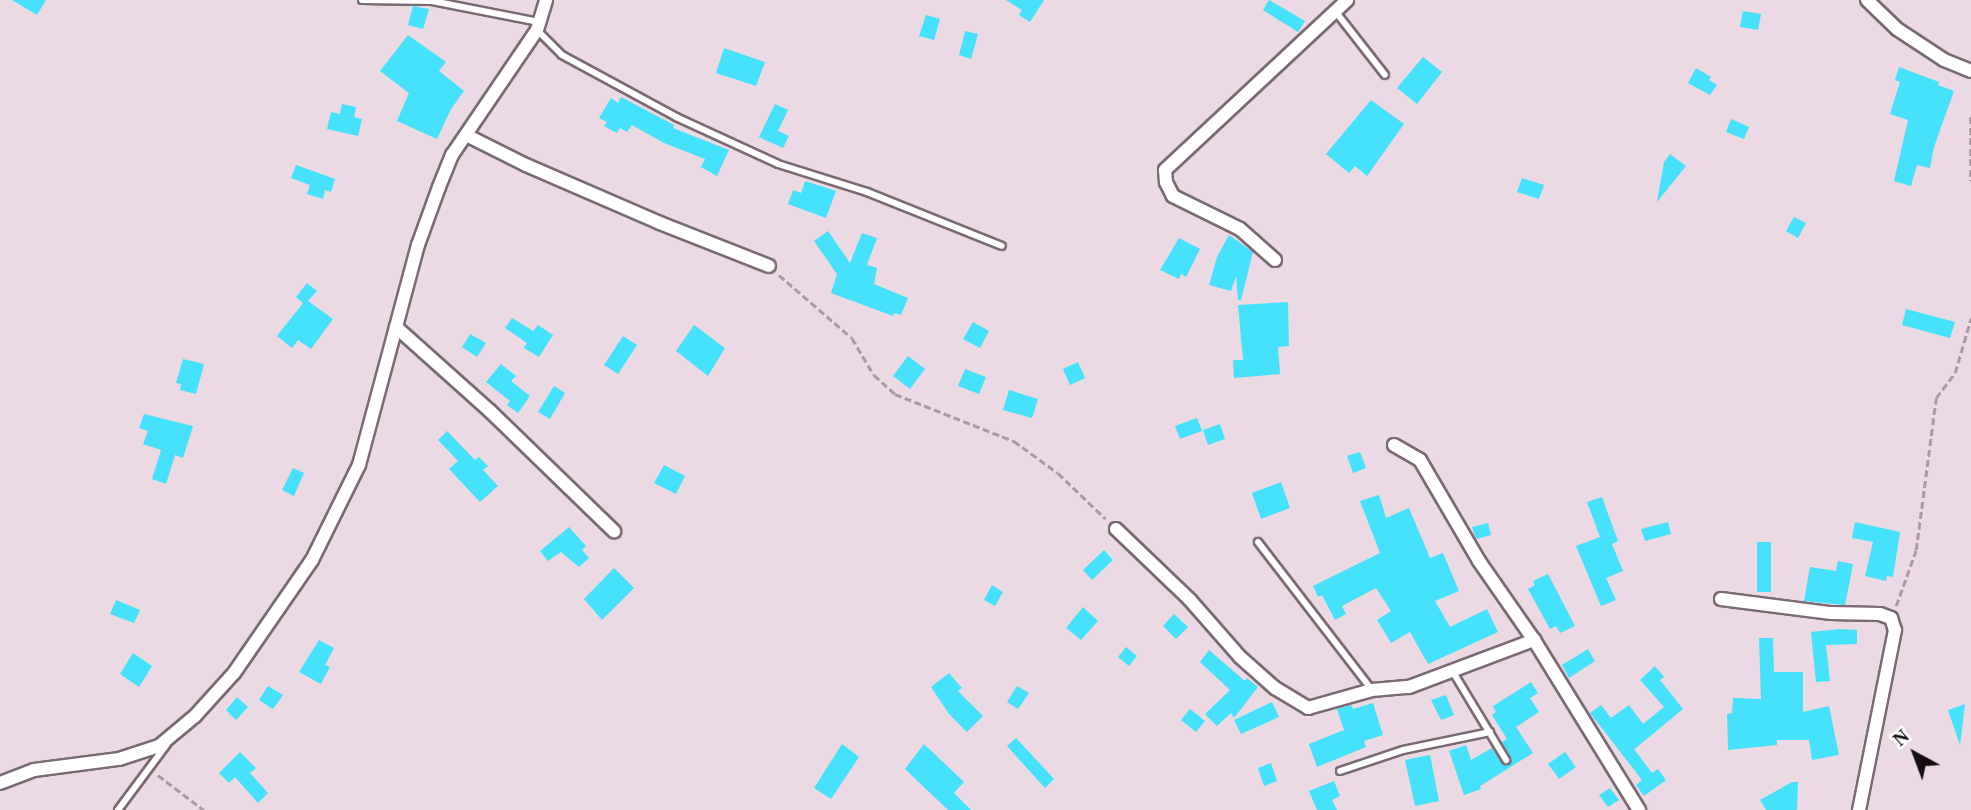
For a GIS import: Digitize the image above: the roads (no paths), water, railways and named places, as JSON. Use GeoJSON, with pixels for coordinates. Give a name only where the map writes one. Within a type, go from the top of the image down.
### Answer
{"type":"FeatureCollection","features":[{"type":"Feature","properties":{"kind":"street"},"geometry":{"type":"LineString","coordinates":[[0,783],[34,770],[119,759],[159,746],[173,737],[234,673],[312,561],[359,465],[418,245],[452,155],[539,27],[546,0]]}},
{"type":"Feature","properties":{"kind":"street"},"geometry":{"type":"LineString","coordinates":[[1275,260],[1240,229],[1173,196],[1166,182],[1165,170],[1347,0]]}},
{"type":"Feature","properties":{"kind":"street"},"geometry":{"type":"LineString","coordinates":[[1867,0],[1897,29],[1944,60],[1971,72]]}},
{"type":"Feature","properties":{"kind":"street"},"geometry":{"type":"LineString","coordinates":[[466,135],[648,218],[769,266]]}},
{"type":"Feature","properties":{"kind":"street"},"geometry":{"type":"LineString","coordinates":[[396,327],[490,411],[614,531]]}},
{"type":"Feature","properties":{"kind":"street"},"geometry":{"type":"LineString","coordinates":[[1394,445],[1420,460],[1479,561],[1534,640],[1639,810]]}},
{"type":"Feature","properties":{"kind":"street"},"geometry":{"type":"LineString","coordinates":[[1116,529],[1190,600],[1240,657],[1275,688],[1308,708],[1371,690],[1409,687],[1534,640]]}},
{"type":"Feature","properties":{"kind":"street"},"geometry":{"type":"LineString","coordinates":[[1721,599],[1831,613],[1880,614],[1891,618],[1895,630],[1859,810]]}},
{"type":"Feature","properties":{"kind":"lane"},"geometry":{"type":"LineString","coordinates":[[362,0],[432,1],[539,27],[562,55],[676,117],[778,164],[867,192],[1002,246]]}},
{"type":"Feature","properties":{"kind":"lane"},"geometry":{"type":"LineString","coordinates":[[1335,11],[1385,75]]}},
{"type":"Feature","properties":{"kind":"lane"},"geometry":{"type":"LineString","coordinates":[[1258,542],[1371,690]]}},
{"type":"Feature","properties":{"kind":"lane"},"geometry":{"type":"LineString","coordinates":[[1453,672],[1506,760]]}},
{"type":"Feature","properties":{"kind":"lane"},"geometry":{"type":"LineString","coordinates":[[1340,771],[1403,750],[1490,732]]}},
{"type":"Feature","properties":{"kind":"lane"},"geometry":{"type":"LineString","coordinates":[[118,810],[173,737]]}}]}
